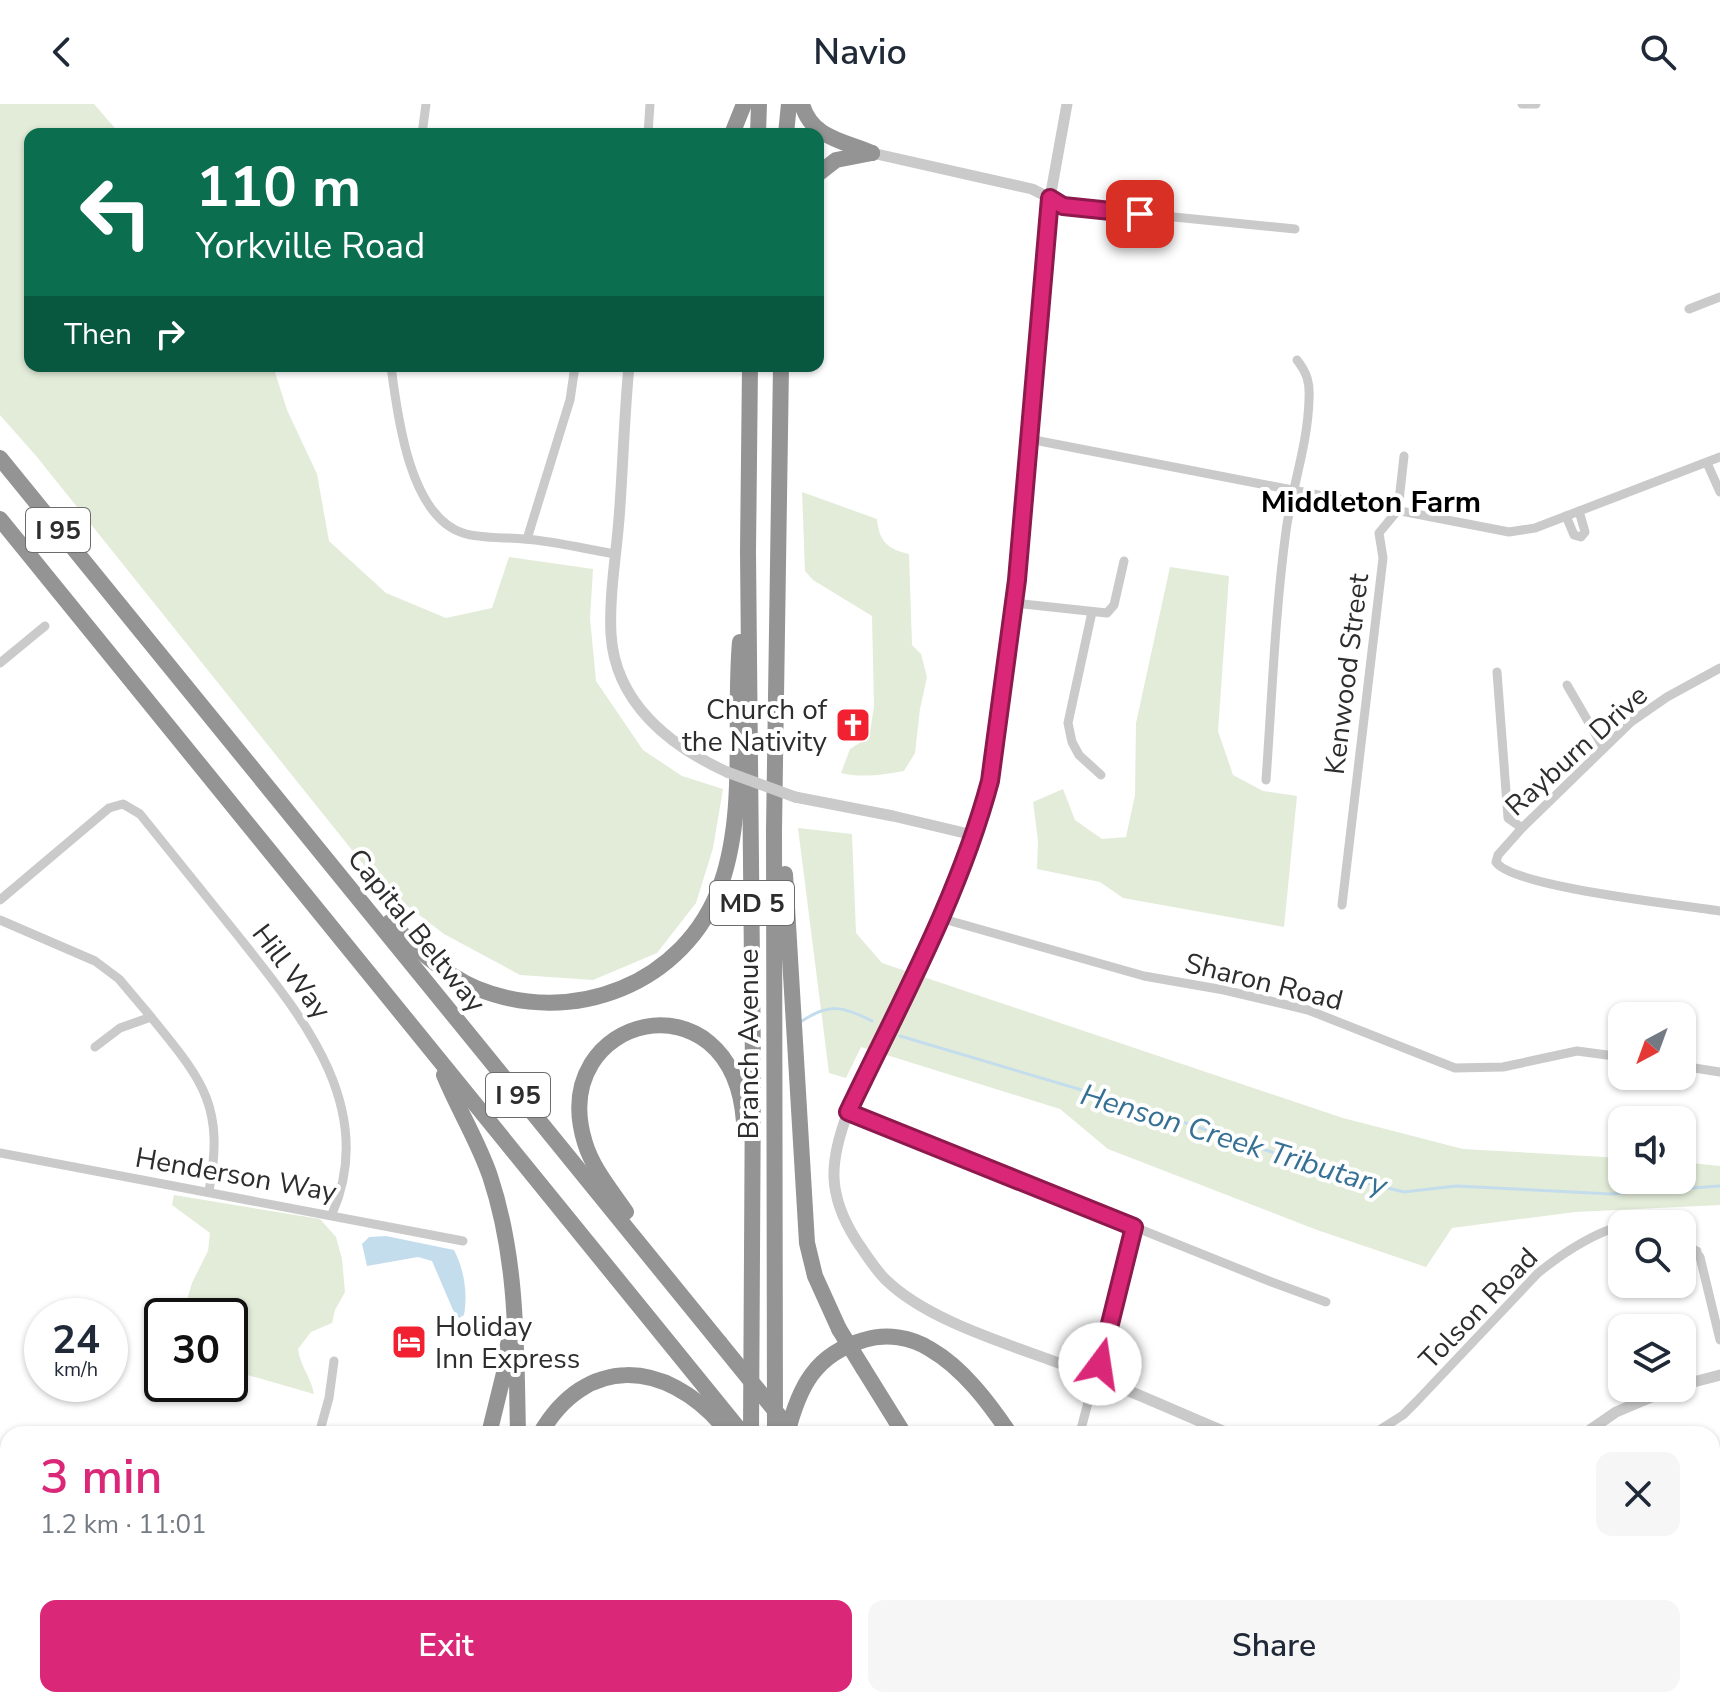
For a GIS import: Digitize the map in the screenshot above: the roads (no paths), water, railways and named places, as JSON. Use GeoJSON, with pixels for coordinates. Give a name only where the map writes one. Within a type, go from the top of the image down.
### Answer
{"type":"FeatureCollection","features":[{"type":"Feature","properties":{"kind":"highway"},"geometry":{"type":"LineString","coordinates":[[734,128],[744,104]]}},
{"type":"Feature","properties":{"kind":"highway"},"geometry":{"type":"LineString","coordinates":[[758,128],[759,104]]}},
{"type":"Feature","properties":{"kind":"highway"},"geometry":{"type":"LineString","coordinates":[[787,128],[789,104]]}},
{"type":"Feature","properties":{"kind":"highway"},"geometry":{"type":"LineString","coordinates":[[802,104],[807,120],[814,128]]}},
{"type":"Feature","properties":{"kind":"highway"},"geometry":{"type":"LineString","coordinates":[[824,136],[872,153]]}},
{"type":"Feature","properties":{"kind":"highway"},"geometry":{"type":"LineString","coordinates":[[824,169],[836,160],[872,153]]}},
{"type":"Feature","properties":{"kind":"highway","name":"Branch Avenue"},"geometry":{"type":"LineString","coordinates":[[748,372],[753,1255],[751,1426]]}},
{"type":"Feature","properties":{"kind":"highway","name":"Branch Avenue"},"geometry":{"type":"LineString","coordinates":[[775,1426],[773,1282],[781,372]]}},
{"type":"Feature","properties":{"kind":"highway","name":"Capital Beltway"},"geometry":{"type":"LineString","coordinates":[[0,458],[787,1426]]}},
{"type":"Feature","properties":{"kind":"highway","name":"I 95"},"geometry":{"type":"LineString","coordinates":[[0,519],[437,1059],[723,1421]]}},
{"type":"Feature","properties":{"kind":"highway"},"geometry":{"type":"LineString","coordinates":[[316,846],[420,951],[455,977],[491,993],[529,1003],[585,1001],[625,988],[660,968],[679,952],[705,918],[718,891],[727,861],[735,801],[737,677],[748,552]]}},
{"type":"Feature","properties":{"kind":"highway"},"geometry":{"type":"LineString","coordinates":[[777,694],[785,901],[804,1221],[815,1276],[839,1329],[899,1426]]}},
{"type":"Feature","properties":{"kind":"highway"},"geometry":{"type":"LineString","coordinates":[[720,1343],[598,1173],[585,1145],[580,1118],[580,1092],[590,1065],[608,1044],[628,1032],[650,1026],[679,1027],[703,1038],[726,1059],[742,1095],[753,1255]]}},
{"type":"Feature","properties":{"kind":"highway"},"geometry":{"type":"LineString","coordinates":[[437,1059],[489,1174],[504,1225],[514,1307],[518,1426]]}},
{"type":"Feature","properties":{"kind":"highway"},"geometry":{"type":"LineString","coordinates":[[767,1426],[773,1282]]}},
{"type":"Feature","properties":{"kind":"highway"},"geometry":{"type":"LineString","coordinates":[[491,1426],[504,1373],[514,1307]]}},
{"type":"Feature","properties":{"kind":"highway"},"geometry":{"type":"LineString","coordinates":[[790,1426],[801,1391],[828,1356],[857,1342],[888,1336],[918,1342],[944,1359],[981,1396],[1004,1426]]}},
{"type":"Feature","properties":{"kind":"highway"},"geometry":{"type":"LineString","coordinates":[[744,1426],[752,1347]]}},
{"type":"Feature","properties":{"kind":"highway"},"geometry":{"type":"LineString","coordinates":[[863,1368],[893,1426]]}},
{"type":"Feature","properties":{"kind":"highway"},"geometry":{"type":"LineString","coordinates":[[545,1426],[553,1412],[576,1391],[606,1376],[621,1374],[648,1376],[695,1398],[723,1421]]}},
{"type":"Feature","properties":{"kind":"highway"},"geometry":{"type":"LineString","coordinates":[[553,1426],[576,1391]]}},
{"type":"Feature","properties":{"kind":"street"},"geometry":{"type":"LineString","coordinates":[[423,128],[426,104]]}},
{"type":"Feature","properties":{"kind":"street"},"geometry":{"type":"LineString","coordinates":[[648,128],[650,104]]}},
{"type":"Feature","properties":{"kind":"street"},"geometry":{"type":"LineString","coordinates":[[1067,104],[1050,198],[1014,603],[993,765],[983,808],[940,918],[837,1140],[832,1180],[838,1203],[852,1233],[884,1278],[902,1293],[957,1323],[1211,1426]]}},
{"type":"Feature","properties":{"kind":"street"},"geometry":{"type":"LineString","coordinates":[[1522,104],[1536,104]]}},
{"type":"Feature","properties":{"kind":"street"},"geometry":{"type":"LineString","coordinates":[[872,153],[1032,189],[1063,206],[1295,229]]}},
{"type":"Feature","properties":{"kind":"street"},"geometry":{"type":"LineString","coordinates":[[1689,309],[1720,297]]}},
{"type":"Feature","properties":{"kind":"street"},"geometry":{"type":"LineString","coordinates":[[1266,780],[1287,529],[1309,400],[1308,374],[1297,360]]}},
{"type":"Feature","properties":{"kind":"street"},"geometry":{"type":"LineString","coordinates":[[392,372],[403,440],[423,494],[445,524],[466,535],[527,539],[615,554]]}},
{"type":"Feature","properties":{"kind":"street"},"geometry":{"type":"LineString","coordinates":[[527,539],[570,400],[574,372]]}},
{"type":"Feature","properties":{"kind":"street"},"geometry":{"type":"LineString","coordinates":[[629,372],[611,638],[625,686],[636,704],[680,748],[727,772],[795,797],[973,835]]}},
{"type":"Feature","properties":{"kind":"street"},"geometry":{"type":"LineString","coordinates":[[1029,439],[1509,532],[1535,528],[1720,457]]}},
{"type":"Feature","properties":{"kind":"street","name":"Kenwood Street"},"geometry":{"type":"LineString","coordinates":[[1342,905],[1383,558],[1379,533],[1398,510],[1404,456]]}},
{"type":"Feature","properties":{"kind":"street"},"geometry":{"type":"LineString","coordinates":[[1707,463],[1720,492]]}},
{"type":"Feature","properties":{"kind":"street"},"geometry":{"type":"LineString","coordinates":[[1566,516],[1574,535],[1581,537],[1585,532],[1579,511]]}},
{"type":"Feature","properties":{"kind":"street"},"geometry":{"type":"LineString","coordinates":[[1014,603],[1107,613],[1111,611],[1124,561]]}},
{"type":"Feature","properties":{"kind":"street"},"geometry":{"type":"LineString","coordinates":[[1092,612],[1068,723],[1079,755],[1101,775]]}},
{"type":"Feature","properties":{"kind":"street"},"geometry":{"type":"LineString","coordinates":[[0,663],[45,626]]}},
{"type":"Feature","properties":{"kind":"street","name":"Rayburn Drive"},"geometry":{"type":"LineString","coordinates":[[1720,668],[1667,697],[1631,722],[1522,828],[1497,858],[1498,865],[1531,878],[1616,896],[1720,911]]}},
{"type":"Feature","properties":{"kind":"street"},"geometry":{"type":"LineString","coordinates":[[1497,672],[1508,818],[1522,828]]}},
{"type":"Feature","properties":{"kind":"street"},"geometry":{"type":"LineString","coordinates":[[1567,685],[1603,747]]}},
{"type":"Feature","properties":{"kind":"street","name":"Hill Way"},"geometry":{"type":"LineString","coordinates":[[0,900],[109,808],[123,804],[140,814],[285,995],[321,1049],[335,1084],[346,1137],[340,1191],[332,1214]]}},
{"type":"Feature","properties":{"kind":"street","name":"Sharon Road"},"geometry":{"type":"LineString","coordinates":[[940,918],[1144,976],[1224,990],[1308,1010],[1455,1068],[1503,1067],[1577,1051],[1608,1055]]}},
{"type":"Feature","properties":{"kind":"street"},"geometry":{"type":"LineString","coordinates":[[0,920],[95,961],[119,979],[193,1069],[203,1088],[216,1137],[209,1191]]}},
{"type":"Feature","properties":{"kind":"street"},"geometry":{"type":"LineString","coordinates":[[95,1047],[120,1028],[151,1017]]}},
{"type":"Feature","properties":{"kind":"street"},"geometry":{"type":"LineString","coordinates":[[1696,1068],[1720,1072]]}},
{"type":"Feature","properties":{"kind":"street"},"geometry":{"type":"LineString","coordinates":[[848,1112],[1326,1302]]}},
{"type":"Feature","properties":{"kind":"street","name":"Henderson Way"},"geometry":{"type":"LineString","coordinates":[[0,1153],[463,1241]]}},
{"type":"Feature","properties":{"kind":"street"},"geometry":{"type":"LineString","coordinates":[[1082,1426],[1134,1227]]}},
{"type":"Feature","properties":{"kind":"street","name":"Tolson Road"},"geometry":{"type":"LineString","coordinates":[[1384,1426],[1410,1408],[1538,1273],[1558,1257],[1608,1229]]}},
{"type":"Feature","properties":{"kind":"street"},"geometry":{"type":"LineString","coordinates":[[1697,1251],[1720,1340]]}},
{"type":"Feature","properties":{"kind":"street"},"geometry":{"type":"LineString","coordinates":[[321,1426],[334,1361]]}},
{"type":"Feature","properties":{"kind":"street"},"geometry":{"type":"LineString","coordinates":[[1696,1381],[1720,1375]]}},
{"type":"Feature","properties":{"kind":"street"},"geometry":{"type":"LineString","coordinates":[[1596,1426],[1616,1412],[1640,1402]]}},
{"type":"Feature","properties":{"kind":"water"},"geometry":{"type":"Polygon","coordinates":[[[386,1236],[454,1250],[464,1281],[464,1315],[459,1318],[453,1310],[432,1261],[418,1257],[367,1266],[362,1244],[369,1237],[386,1236]]]}},
{"type":"Feature","properties":{"kind":"waterway","name":"Henson Creek Tributary"},"geometry":{"type":"LineString","coordinates":[[802,1021],[828,1009],[853,1012],[872,1021]]}},
{"type":"Feature","properties":{"kind":"waterway","name":"Henson Creek Tributary"},"geometry":{"type":"LineString","coordinates":[[900,1036],[1129,1104],[1355,1180],[1404,1192],[1456,1186],[1611,1194],[1720,1186]]}},
{"type":"Feature","properties":{"kind":"place","name":"Church of the Nativity"},"geometry":{"type":"Point","coordinates":[853,725]}},
{"type":"Feature","properties":{"kind":"place","name":"Holiday Inn Express"},"geometry":{"type":"Point","coordinates":[409,1342]}},
{"type":"Feature","properties":{"kind":"district","name":"Middleton Farm"},"geometry":{"type":"Point","coordinates":[1371,502]}}]}
